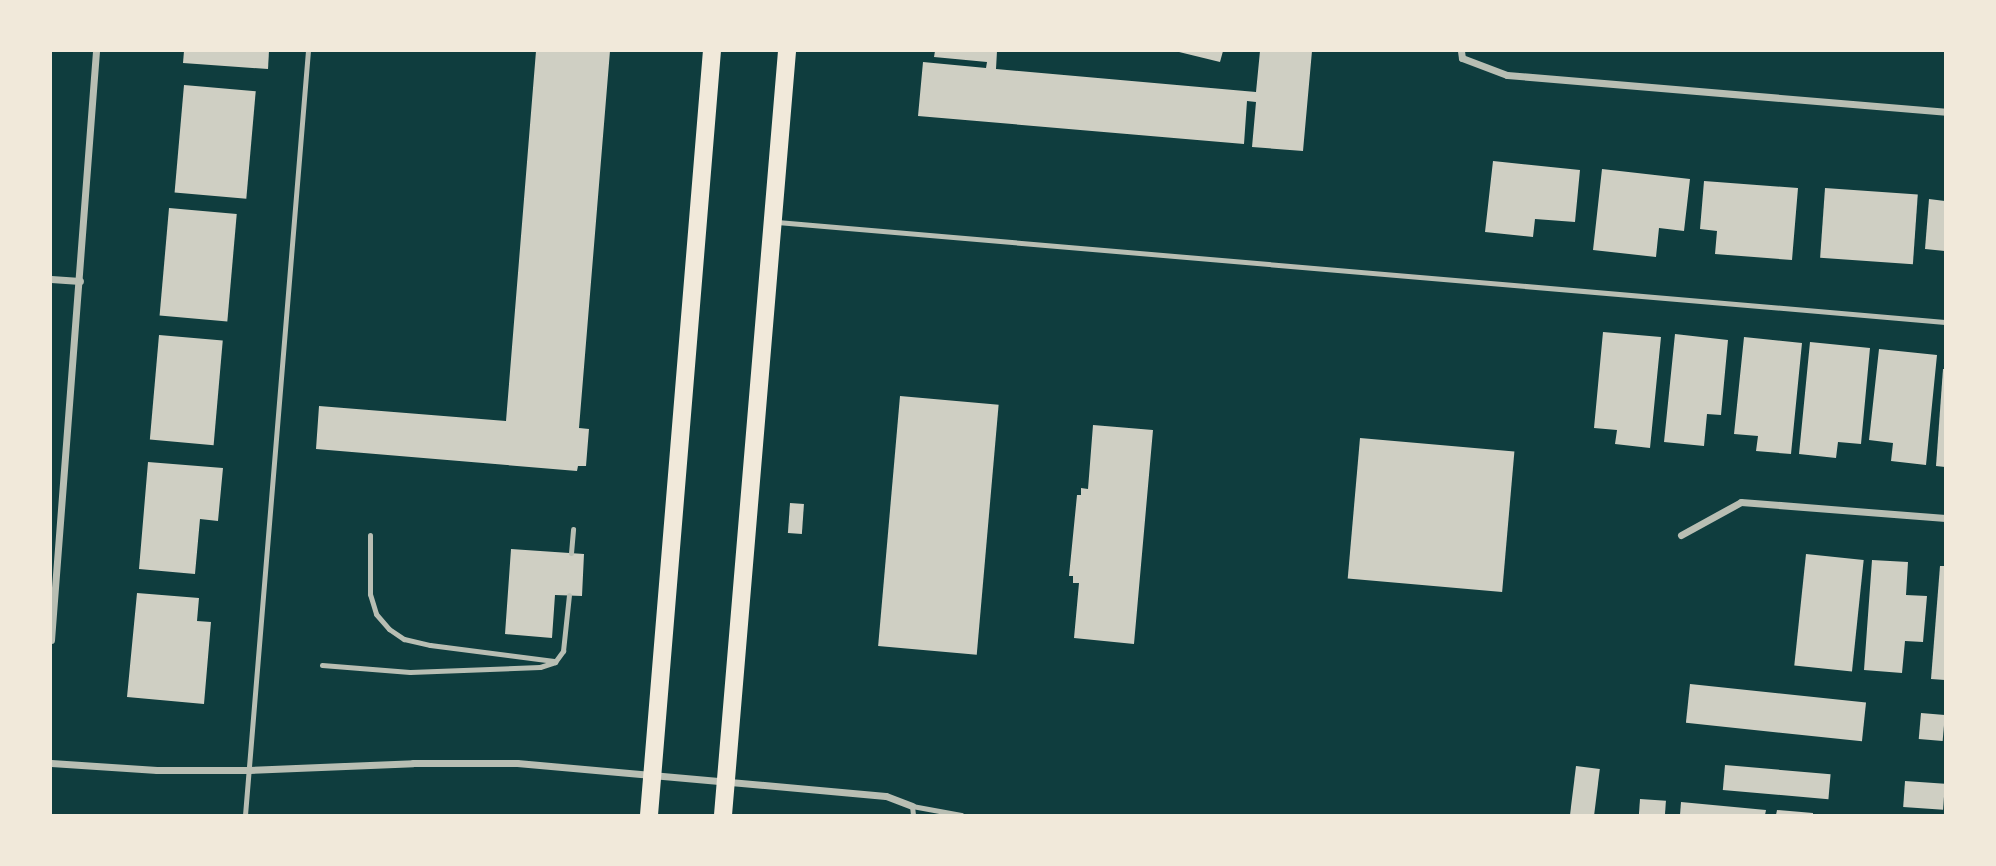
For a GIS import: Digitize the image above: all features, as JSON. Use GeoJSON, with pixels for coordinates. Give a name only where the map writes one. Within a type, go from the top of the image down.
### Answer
{"type":"FeatureCollection","features":[{"type":"Feature","properties":{"kind":"main road"},"geometry":{"type":"LineString","coordinates":[[649,815],[712,51]]}},
{"type":"Feature","properties":{"kind":"main road"},"geometry":{"type":"LineString","coordinates":[[723,815],[787,51]]}},
{"type":"Feature","properties":{"kind":"street"},"geometry":{"type":"LineString","coordinates":[[51,639],[96,51]]}},
{"type":"Feature","properties":{"kind":"street"},"geometry":{"type":"LineString","coordinates":[[1461,51],[1462,58],[1507,75],[1945,112]]}},
{"type":"Feature","properties":{"kind":"street"},"geometry":{"type":"LineString","coordinates":[[51,279],[80,281]]}},
{"type":"Feature","properties":{"kind":"street"},"geometry":{"type":"LineString","coordinates":[[1681,535],[1741,502],[1945,519]]}},
{"type":"Feature","properties":{"kind":"street"},"geometry":{"type":"LineString","coordinates":[[51,763],[157,770],[517,763],[886,796],[912,806]]}},
{"type":"Feature","properties":{"kind":"lane"},"geometry":{"type":"LineString","coordinates":[[245,815],[308,51]]}},
{"type":"Feature","properties":{"kind":"lane"},"geometry":{"type":"LineString","coordinates":[[773,221],[1945,322]]}},
{"type":"Feature","properties":{"kind":"lane"},"geometry":{"type":"LineString","coordinates":[[572,553],[573,529]]}},
{"type":"Feature","properties":{"kind":"lane"},"geometry":{"type":"LineString","coordinates":[[370,535],[370,594],[376,614],[389,629],[404,639],[430,645],[555,662]]}},
{"type":"Feature","properties":{"kind":"lane"},"geometry":{"type":"LineString","coordinates":[[322,665],[445,672],[540,667],[555,662],[563,651],[569,595]]}},
{"type":"Feature","properties":{"kind":"lane"},"geometry":{"type":"LineString","coordinates":[[913,815],[912,806],[961,815]]}},
{"type":"Feature","properties":{"kind":"building"},"geometry":{"type":"Polygon","coordinates":[[[184,51],[269,51],[268,69],[183,63],[184,51]]]}},
{"type":"Feature","properties":{"kind":"building"},"geometry":{"type":"Polygon","coordinates":[[[536,51],[610,51],[579,428],[589,429],[586,466],[578,466],[577,471],[316,449],[319,406],[506,421],[536,51]]]}},
{"type":"Feature","properties":{"kind":"building"},"geometry":{"type":"Polygon","coordinates":[[[935,51],[997,51],[996,69],[1256,92],[1260,51],[1312,51],[1303,151],[1252,147],[1256,102],[1247,101],[1244,144],[918,116],[923,62],[986,68],[987,62],[934,57],[935,51]]]}},
{"type":"Feature","properties":{"kind":"building"},"geometry":{"type":"Polygon","coordinates":[[[1175,51],[1223,51],[1220,62],[1175,51]]]}},
{"type":"Feature","properties":{"kind":"building"},"geometry":{"type":"Polygon","coordinates":[[[184,85],[256,91],[246,199],[175,193],[184,85]]]}},
{"type":"Feature","properties":{"kind":"building"},"geometry":{"type":"Polygon","coordinates":[[[1493,161],[1580,170],[1575,222],[1535,219],[1533,237],[1485,232],[1493,161]]]}},
{"type":"Feature","properties":{"kind":"building"},"geometry":{"type":"Polygon","coordinates":[[[1602,169],[1690,179],[1684,231],[1659,228],[1656,257],[1593,250],[1602,169]]]}},
{"type":"Feature","properties":{"kind":"building"},"geometry":{"type":"Polygon","coordinates":[[[1704,181],[1798,188],[1792,260],[1715,254],[1717,231],[1700,229],[1704,181]]]}},
{"type":"Feature","properties":{"kind":"building"},"geometry":{"type":"Polygon","coordinates":[[[1825,188],[1918,194],[1913,264],[1820,258],[1825,188]]]}},
{"type":"Feature","properties":{"kind":"building"},"geometry":{"type":"Polygon","coordinates":[[[1929,199],[1945,201],[1945,251],[1925,249],[1929,199]]]}},
{"type":"Feature","properties":{"kind":"building"},"geometry":{"type":"Polygon","coordinates":[[[169,208],[237,214],[227,322],[160,316],[169,208]]]}},
{"type":"Feature","properties":{"kind":"building"},"geometry":{"type":"Polygon","coordinates":[[[1603,332],[1661,337],[1650,448],[1615,444],[1617,430],[1594,428],[1603,332]]]}},
{"type":"Feature","properties":{"kind":"building"},"geometry":{"type":"Polygon","coordinates":[[[1675,334],[1728,340],[1721,415],[1707,414],[1704,446],[1664,442],[1675,334]]]}},
{"type":"Feature","properties":{"kind":"building"},"geometry":{"type":"Polygon","coordinates":[[[159,335],[223,341],[214,445],[150,440],[159,335]]]}},
{"type":"Feature","properties":{"kind":"building"},"geometry":{"type":"Polygon","coordinates":[[[1744,337],[1802,343],[1791,454],[1756,451],[1758,436],[1734,434],[1744,337]]]}},
{"type":"Feature","properties":{"kind":"building"},"geometry":{"type":"Polygon","coordinates":[[[1810,342],[1870,348],[1861,444],[1838,442],[1836,458],[1799,454],[1810,342]]]}},
{"type":"Feature","properties":{"kind":"building"},"geometry":{"type":"Polygon","coordinates":[[[1879,349],[1937,355],[1926,465],[1891,461],[1893,443],[1869,440],[1879,349]]]}},
{"type":"Feature","properties":{"kind":"building"},"geometry":{"type":"Polygon","coordinates":[[[1945,369],[1945,467],[1936,466],[1945,369]]]}},
{"type":"Feature","properties":{"kind":"building"},"geometry":{"type":"Polygon","coordinates":[[[900,396],[999,405],[977,655],[878,646],[900,396]]]}},
{"type":"Feature","properties":{"kind":"building"},"geometry":{"type":"Polygon","coordinates":[[[1093,425],[1153,430],[1134,644],[1074,638],[1079,583],[1073,583],[1073,576],[1069,576],[1077,495],[1081,495],[1081,488],[1088,489],[1093,425]]]}},
{"type":"Feature","properties":{"kind":"building"},"geometry":{"type":"Polygon","coordinates":[[[1360,438],[1514,452],[1502,592],[1348,578],[1360,438]]]}},
{"type":"Feature","properties":{"kind":"building"},"geometry":{"type":"Polygon","coordinates":[[[148,462],[223,468],[218,521],[200,519],[195,574],[139,569],[148,462]]]}},
{"type":"Feature","properties":{"kind":"building"},"geometry":{"type":"Polygon","coordinates":[[[790,503],[804,504],[802,534],[788,533],[790,503]]]}},
{"type":"Feature","properties":{"kind":"building"},"geometry":{"type":"Polygon","coordinates":[[[511,549],[584,554],[582,596],[555,595],[552,638],[505,634],[511,549]]]}},
{"type":"Feature","properties":{"kind":"building"},"geometry":{"type":"Polygon","coordinates":[[[1806,554],[1864,560],[1852,671],[1794,665],[1806,554]]]}},
{"type":"Feature","properties":{"kind":"building"},"geometry":{"type":"Polygon","coordinates":[[[1872,560],[1908,562],[1906,595],[1927,596],[1923,642],[1905,641],[1902,673],[1864,670],[1872,560]]]}},
{"type":"Feature","properties":{"kind":"building"},"geometry":{"type":"Polygon","coordinates":[[[1940,566],[1945,566],[1945,680],[1931,679],[1940,566]]]}},
{"type":"Feature","properties":{"kind":"building"},"geometry":{"type":"Polygon","coordinates":[[[137,593],[199,598],[197,621],[211,622],[204,704],[127,697],[137,593]]]}},
{"type":"Feature","properties":{"kind":"building"},"geometry":{"type":"Polygon","coordinates":[[[1690,684],[1866,703],[1862,741],[1686,723],[1690,684]]]}},
{"type":"Feature","properties":{"kind":"building"},"geometry":{"type":"Polygon","coordinates":[[[1921,713],[1945,715],[1943,741],[1919,739],[1921,713]]]}},
{"type":"Feature","properties":{"kind":"building"},"geometry":{"type":"Polygon","coordinates":[[[1725,765],[1831,774],[1828,799],[1723,790],[1725,765]]]}},
{"type":"Feature","properties":{"kind":"building"},"geometry":{"type":"Polygon","coordinates":[[[1576,766],[1600,769],[1594,815],[1570,815],[1576,766]]]}},
{"type":"Feature","properties":{"kind":"building"},"geometry":{"type":"Polygon","coordinates":[[[1905,781],[1945,784],[1943,810],[1903,807],[1905,781]]]}},
{"type":"Feature","properties":{"kind":"building"},"geometry":{"type":"Polygon","coordinates":[[[1640,799],[1666,801],[1665,815],[1639,815],[1640,799]]]}},
{"type":"Feature","properties":{"kind":"building"},"geometry":{"type":"Polygon","coordinates":[[[1681,802],[1766,810],[1765,815],[1680,815],[1681,802]]]}},
{"type":"Feature","properties":{"kind":"building"},"geometry":{"type":"Polygon","coordinates":[[[1777,810],[1813,813],[1813,815],[1776,815],[1777,810]]]}}]}
